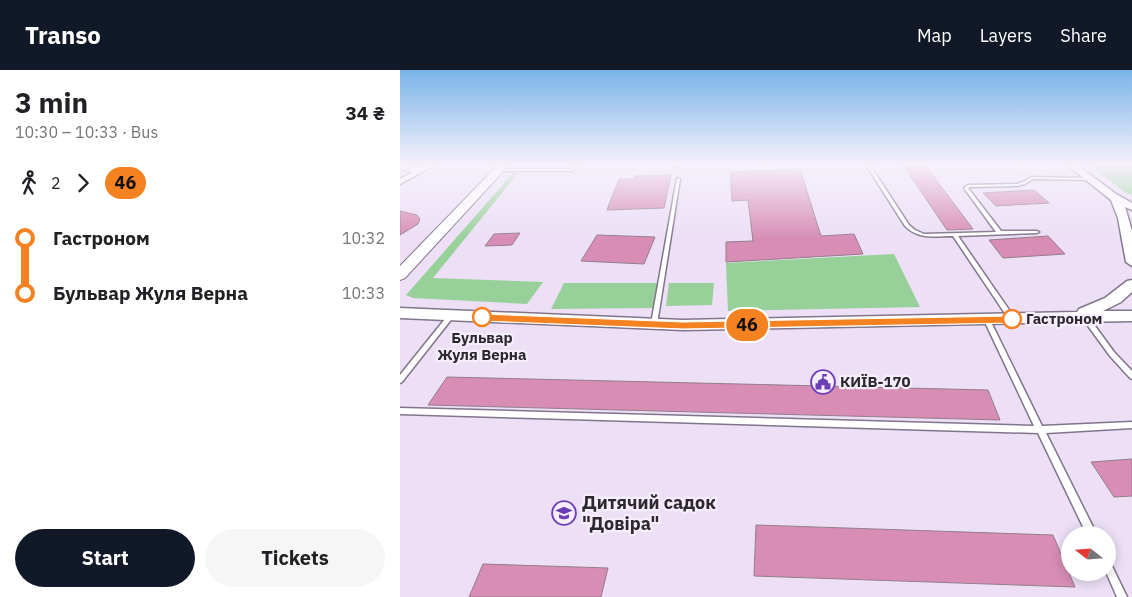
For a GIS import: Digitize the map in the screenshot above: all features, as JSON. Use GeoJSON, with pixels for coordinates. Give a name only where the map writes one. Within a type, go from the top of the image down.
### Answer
{"type":"FeatureCollection","features":[{"type":"Feature","properties":{"kind":"main road"},"geometry":{"type":"LineString","coordinates":[[400,275],[481,190]]}},
{"type":"Feature","properties":{"kind":"street"},"geometry":{"type":"LineString","coordinates":[[1104,190],[1132,207]]}},
{"type":"Feature","properties":{"kind":"street"},"geometry":{"type":"LineString","coordinates":[[1112,196],[1124,210],[1129,222],[1131,237],[1127,243],[1131,258]]}},
{"type":"Feature","properties":{"kind":"street"},"geometry":{"type":"LineString","coordinates":[[1078,317],[1101,308],[1123,294],[1132,284]]}},
{"type":"Feature","properties":{"kind":"street"},"geometry":{"type":"LineString","coordinates":[[400,313],[654,324],[809,324],[1132,316]]}},
{"type":"Feature","properties":{"kind":"lane"},"geometry":{"type":"LineString","coordinates":[[654,324],[676,190]]}},
{"type":"Feature","properties":{"kind":"lane"},"geometry":{"type":"LineString","coordinates":[[884,190],[907,226],[923,235],[1036,232]]}},
{"type":"Feature","properties":{"kind":"lane"},"geometry":{"type":"LineString","coordinates":[[967,190],[1000,234]]}},
{"type":"Feature","properties":{"kind":"lane"},"geometry":{"type":"LineString","coordinates":[[956,235],[1012,319]]}},
{"type":"Feature","properties":{"kind":"lane"},"geometry":{"type":"LineString","coordinates":[[400,380],[451,316]]}},
{"type":"Feature","properties":{"kind":"lane"},"geometry":{"type":"LineString","coordinates":[[1078,317],[1132,376]]}},
{"type":"Feature","properties":{"kind":"lane"},"geometry":{"type":"LineString","coordinates":[[987,320],[1088,526]]}},
{"type":"Feature","properties":{"kind":"lane"},"geometry":{"type":"LineString","coordinates":[[400,411],[1040,430],[1132,425]]}},
{"type":"Feature","properties":{"kind":"lane"},"geometry":{"type":"LineString","coordinates":[[1115,581],[1122,597]]}},
{"type":"Feature","properties":{"kind":"green space"},"geometry":{"type":"Polygon","coordinates":[[[498,190],[505,190],[433,278],[543,282],[527,304],[413,298],[406,295],[498,190]]]}},
{"type":"Feature","properties":{"kind":"green space"},"geometry":{"type":"Polygon","coordinates":[[[1121,190],[1132,190],[1132,195],[1121,190]]]}},
{"type":"Feature","properties":{"kind":"green space"},"geometry":{"type":"Polygon","coordinates":[[[894,254],[920,307],[728,311],[726,263],[894,254]]]}},
{"type":"Feature","properties":{"kind":"green space"},"geometry":{"type":"Polygon","coordinates":[[[564,283],[658,283],[653,308],[551,309],[564,283]]]}},
{"type":"Feature","properties":{"kind":"green space"},"geometry":{"type":"Polygon","coordinates":[[[669,283],[714,283],[712,305],[666,306],[669,283]]]}},
{"type":"Feature","properties":{"kind":"building"},"geometry":{"type":"Polygon","coordinates":[[[615,190],[668,190],[664,208],[607,210],[615,190]]]}},
{"type":"Feature","properties":{"kind":"building"},"geometry":{"type":"Polygon","coordinates":[[[731,190],[806,190],[821,236],[854,234],[863,254],[726,262],[726,242],[753,241],[748,200],[732,201],[731,190]]]}},
{"type":"Feature","properties":{"kind":"building"},"geometry":{"type":"Polygon","coordinates":[[[920,190],[943,190],[973,229],[947,230],[920,190]]]}},
{"type":"Feature","properties":{"kind":"building"},"geometry":{"type":"Polygon","coordinates":[[[1034,190],[1049,203],[996,206],[983,193],[1034,190]]]}},
{"type":"Feature","properties":{"kind":"building"},"geometry":{"type":"Polygon","coordinates":[[[400,211],[417,215],[420,219],[418,224],[400,235],[400,211]]]}},
{"type":"Feature","properties":{"kind":"building"},"geometry":{"type":"Polygon","coordinates":[[[520,233],[512,245],[485,246],[494,234],[520,233]]]}},
{"type":"Feature","properties":{"kind":"building"},"geometry":{"type":"Polygon","coordinates":[[[597,235],[655,237],[644,264],[581,261],[597,235]]]}},
{"type":"Feature","properties":{"kind":"building"},"geometry":{"type":"Polygon","coordinates":[[[1048,236],[1065,254],[1003,258],[989,240],[1048,236]]]}},
{"type":"Feature","properties":{"kind":"building"},"geometry":{"type":"Polygon","coordinates":[[[447,377],[988,390],[1000,420],[428,405],[447,377]]]}},
{"type":"Feature","properties":{"kind":"building"},"geometry":{"type":"Polygon","coordinates":[[[1132,459],[1132,496],[1114,497],[1091,462],[1132,459]]]}},
{"type":"Feature","properties":{"kind":"building"},"geometry":{"type":"Polygon","coordinates":[[[756,525],[1053,535],[1061,554],[1061,581],[1072,581],[1075,587],[754,576],[756,525]]]}},
{"type":"Feature","properties":{"kind":"building"},"geometry":{"type":"Polygon","coordinates":[[[483,564],[608,568],[601,597],[469,597],[483,564]]]}},
{"type":"Feature","properties":{"kind":"bus line","name":"46"},"geometry":{"type":"LineString","coordinates":[[482,317],[683,325],[1012,319]]}},
{"type":"Feature","properties":{"kind":"place","name":"Бульвар Жуля Верна"},"geometry":{"type":"Point","coordinates":[482,317]}},
{"type":"Feature","properties":{"kind":"place","name":"Гастроном"},"geometry":{"type":"Point","coordinates":[1012,319]}},
{"type":"Feature","properties":{"kind":"place","name":"КИЇВ-170"},"geometry":{"type":"Point","coordinates":[823,382]}},
{"type":"Feature","properties":{"kind":"place","name":"Дитячий садок \"Довіра\""},"geometry":{"type":"Point","coordinates":[564,513]}}]}
